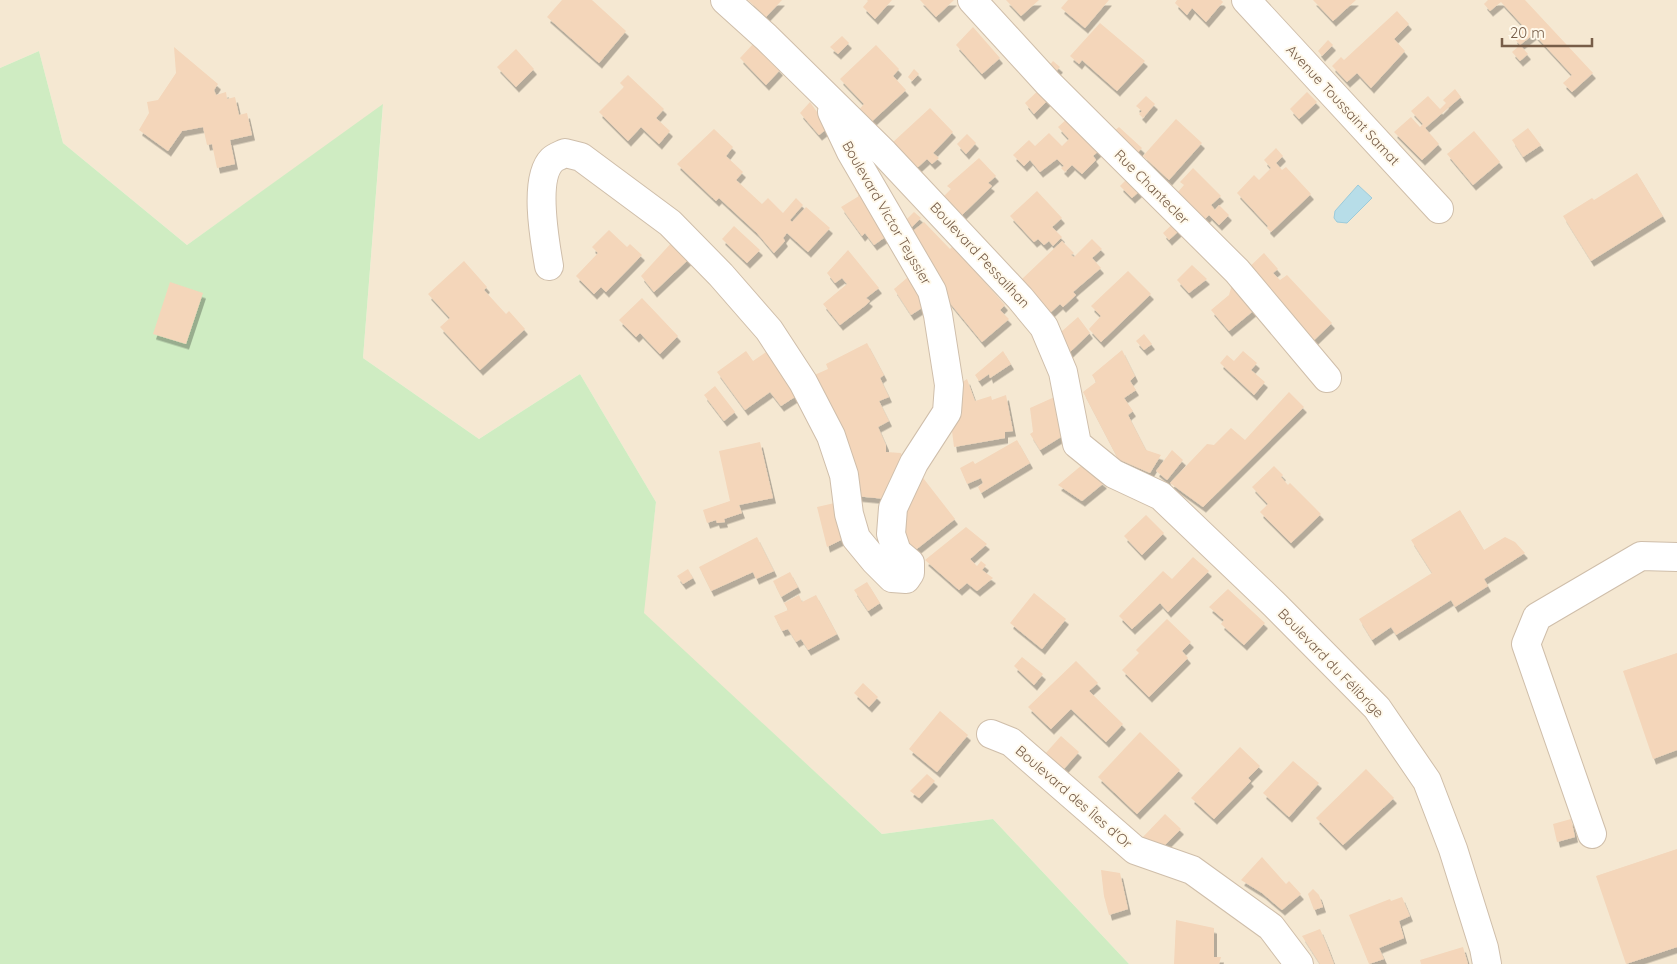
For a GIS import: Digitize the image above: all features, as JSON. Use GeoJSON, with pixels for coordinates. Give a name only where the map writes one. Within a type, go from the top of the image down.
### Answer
{"type":"FeatureCollection","features":[{"type":"Feature","properties":{"kind":"street","name":"Boulevard Pessailhan"},"geometry":{"type":"LineString","coordinates":[[725,0],[884,153],[1020,298],[1044,327],[1064,372],[1077,444],[1114,474],[1161,496],[1191,527]]}},
{"type":"Feature","properties":{"kind":"street","name":"Rue Chantecler"},"geometry":{"type":"LineString","coordinates":[[972,0],[1048,83],[1237,271],[1327,378]]}},
{"type":"Feature","properties":{"kind":"street","name":"Avenue Toussaint Samat"},"geometry":{"type":"LineString","coordinates":[[1246,0],[1439,209]]}},
{"type":"Feature","properties":{"kind":"street","name":"Boulevard Victor Teyssier"},"geometry":{"type":"LineString","coordinates":[[548,266],[542,202],[543,178],[551,160],[566,153],[581,157],[670,223],[721,275],[769,330],[803,382],[831,436],[844,475],[849,514],[856,538],[875,562],[892,578],[906,579],[910,573],[910,563],[897,552],[890,534],[893,508],[914,463],[948,412],[949,385],[938,316],[932,292],[851,152],[823,94]]}},
{"type":"Feature","properties":{"kind":"street","name":"Boulevard du Félibrige"},"geometry":{"type":"LineString","coordinates":[[1191,527],[1275,605],[1377,708],[1427,781],[1453,849],[1484,948],[1487,964]]}},
{"type":"Feature","properties":{"kind":"street"},"geometry":{"type":"LineString","coordinates":[[1592,834],[1526,644],[1537,617],[1641,556],[1677,557]]}},
{"type":"Feature","properties":{"kind":"street","name":"Boulevard des Îles d'Or"},"geometry":{"type":"LineString","coordinates":[[991,734],[1011,742],[1135,850],[1192,870],[1236,900],[1271,927],[1299,964]]}},
{"type":"Feature","properties":{"kind":"shaded area"},"geometry":{"type":"Polygon","coordinates":[[[0,0],[1677,0],[1677,964],[1129,964],[993,819],[882,834],[643,613],[656,502],[580,374],[479,439],[363,358],[383,105],[187,245],[63,143],[39,51],[0,68],[0,0]]]}},
{"type":"Feature","properties":{"kind":"green space"},"geometry":{"type":"Polygon","coordinates":[[[39,51],[63,143],[187,245],[383,104],[363,358],[479,439],[580,374],[656,502],[644,613],[882,834],[993,819],[1129,964],[0,964],[0,68],[39,51]]]}},
{"type":"Feature","properties":{"kind":"water"},"geometry":{"type":"Polygon","coordinates":[[[1358,185],[1372,198],[1347,223],[1337,222],[1334,218],[1335,211],[1358,185]]]}},
{"type":"Feature","properties":{"kind":"building"},"geometry":{"type":"Polygon","coordinates":[[[562,0],[592,0],[626,31],[599,63],[547,17],[562,0]]]}},
{"type":"Feature","properties":{"kind":"building"},"geometry":{"type":"Polygon","coordinates":[[[748,0],[782,0],[766,17],[748,0]]]}},
{"type":"Feature","properties":{"kind":"building"},"geometry":{"type":"Polygon","coordinates":[[[867,0],[892,0],[875,19],[863,7],[867,0]]]}},
{"type":"Feature","properties":{"kind":"building"},"geometry":{"type":"Polygon","coordinates":[[[920,0],[954,0],[936,17],[920,0]]]}},
{"type":"Feature","properties":{"kind":"building"},"geometry":{"type":"Polygon","coordinates":[[[1006,0],[1039,0],[1021,16],[1006,0]]]}},
{"type":"Feature","properties":{"kind":"building"},"geometry":{"type":"Polygon","coordinates":[[[1068,0],[1109,0],[1085,28],[1061,8],[1068,0]]]}},
{"type":"Feature","properties":{"kind":"building"},"geometry":{"type":"Polygon","coordinates":[[[1177,0],[1221,0],[1223,2],[1206,22],[1192,8],[1187,15],[1175,3],[1177,0]]]}},
{"type":"Feature","properties":{"kind":"building"},"geometry":{"type":"Polygon","coordinates":[[[1313,0],[1356,0],[1333,21],[1313,0]]]}},
{"type":"Feature","properties":{"kind":"building"},"geometry":{"type":"Polygon","coordinates":[[[1488,0],[1525,0],[1593,73],[1572,92],[1563,83],[1572,75],[1534,34],[1520,45],[1514,38],[1524,27],[1501,2],[1490,11],[1484,4],[1488,0]]]}},
{"type":"Feature","properties":{"kind":"building"},"geometry":{"type":"Polygon","coordinates":[[[1397,11],[1409,24],[1394,39],[1405,51],[1371,88],[1357,73],[1347,82],[1332,66],[1341,57],[1344,60],[1397,11]]]}},
{"type":"Feature","properties":{"kind":"building"},"geometry":{"type":"Polygon","coordinates":[[[1100,23],[1145,61],[1117,91],[1082,60],[1079,64],[1070,56],[1100,23]]]}},
{"type":"Feature","properties":{"kind":"building"},"geometry":{"type":"Polygon","coordinates":[[[973,27],[1000,58],[982,74],[956,45],[973,27]]]}},
{"type":"Feature","properties":{"kind":"building"},"geometry":{"type":"Polygon","coordinates":[[[842,36],[849,43],[838,54],[830,47],[842,36]]]}},
{"type":"Feature","properties":{"kind":"building"},"geometry":{"type":"Polygon","coordinates":[[[1328,40],[1333,45],[1322,56],[1318,51],[1328,40]]]}},
{"type":"Feature","properties":{"kind":"building"},"geometry":{"type":"Polygon","coordinates":[[[754,43],[780,70],[766,85],[740,58],[754,43]]]}},
{"type":"Feature","properties":{"kind":"building"},"geometry":{"type":"Polygon","coordinates":[[[876,45],[899,69],[893,76],[906,90],[868,125],[856,113],[864,104],[840,79],[876,45]]]}},
{"type":"Feature","properties":{"kind":"building"},"geometry":{"type":"Polygon","coordinates":[[[1520,45],[1528,54],[1520,61],[1512,52],[1520,45]]]}},
{"type":"Feature","properties":{"kind":"building"},"geometry":{"type":"Polygon","coordinates":[[[174,47],[218,84],[214,90],[216,95],[226,92],[227,99],[235,97],[239,115],[247,113],[252,135],[230,140],[235,164],[217,168],[212,144],[207,145],[203,127],[182,131],[168,151],[139,130],[149,113],[147,102],[158,100],[176,73],[174,47]]]}},
{"type":"Feature","properties":{"kind":"building"},"geometry":{"type":"Polygon","coordinates":[[[516,49],[534,69],[516,87],[497,67],[516,49]]]}},
{"type":"Feature","properties":{"kind":"building"},"geometry":{"type":"Polygon","coordinates":[[[1053,61],[1060,67],[1051,77],[1045,71],[1053,61]]]}},
{"type":"Feature","properties":{"kind":"building"},"geometry":{"type":"Polygon","coordinates":[[[914,69],[919,74],[912,81],[908,77],[914,69]]]}},
{"type":"Feature","properties":{"kind":"building"},"geometry":{"type":"Polygon","coordinates":[[[628,75],[664,109],[656,118],[670,131],[659,144],[641,127],[628,141],[599,112],[624,87],[620,83],[628,75]]]}},
{"type":"Feature","properties":{"kind":"building"},"geometry":{"type":"Polygon","coordinates":[[[1043,86],[1048,100],[1034,114],[1025,103],[1043,86]]]}},
{"type":"Feature","properties":{"kind":"building"},"geometry":{"type":"Polygon","coordinates":[[[1455,89],[1461,97],[1425,128],[1439,144],[1422,160],[1394,132],[1411,117],[1420,127],[1423,124],[1411,111],[1428,96],[1440,109],[1446,103],[1443,100],[1455,89]]]}},
{"type":"Feature","properties":{"kind":"building"},"geometry":{"type":"Polygon","coordinates":[[[1307,92],[1317,102],[1299,119],[1290,109],[1307,92]]]}},
{"type":"Feature","properties":{"kind":"building"},"geometry":{"type":"Polygon","coordinates":[[[1146,96],[1155,104],[1143,118],[1139,114],[1142,111],[1136,106],[1146,96]]]}},
{"type":"Feature","properties":{"kind":"building"},"geometry":{"type":"Polygon","coordinates":[[[810,102],[828,128],[819,135],[800,113],[810,102]]]}},
{"type":"Feature","properties":{"kind":"building"},"geometry":{"type":"Polygon","coordinates":[[[930,108],[953,132],[933,153],[939,158],[932,164],[927,159],[917,168],[892,143],[930,108]]]}},
{"type":"Feature","properties":{"kind":"building"},"geometry":{"type":"Polygon","coordinates":[[[1068,118],[1104,146],[1093,156],[1096,160],[1082,174],[1072,165],[1065,172],[1061,168],[1064,166],[1057,159],[1040,172],[1030,160],[1024,166],[1013,155],[1029,140],[1035,146],[1049,133],[1062,146],[1069,139],[1058,127],[1068,118]]]}},
{"type":"Feature","properties":{"kind":"building"},"geometry":{"type":"Polygon","coordinates":[[[1176,119],[1202,143],[1169,180],[1143,156],[1176,119]]]}},
{"type":"Feature","properties":{"kind":"building"},"geometry":{"type":"Polygon","coordinates":[[[1119,127],[1142,148],[1132,159],[1108,136],[1119,127]]]}},
{"type":"Feature","properties":{"kind":"building"},"geometry":{"type":"Polygon","coordinates":[[[1528,128],[1541,145],[1523,157],[1512,140],[1528,128]]]}},
{"type":"Feature","properties":{"kind":"building"},"geometry":{"type":"Polygon","coordinates":[[[714,129],[733,147],[726,156],[743,172],[736,180],[762,204],[768,198],[783,213],[796,198],[803,205],[790,220],[792,222],[806,207],[830,228],[808,252],[787,233],[783,238],[785,241],[774,253],[757,233],[719,198],[716,201],[677,164],[714,129]]]}},
{"type":"Feature","properties":{"kind":"building"},"geometry":{"type":"Polygon","coordinates":[[[1474,131],[1500,162],[1473,185],[1447,154],[1474,131]]]}},
{"type":"Feature","properties":{"kind":"building"},"geometry":{"type":"Polygon","coordinates":[[[967,134],[976,143],[966,154],[957,144],[967,134]]]}},
{"type":"Feature","properties":{"kind":"building"},"geometry":{"type":"Polygon","coordinates":[[[1276,148],[1283,156],[1276,163],[1282,170],[1286,167],[1311,194],[1271,232],[1267,228],[1268,226],[1237,193],[1254,175],[1259,180],[1271,168],[1264,160],[1276,148]]]}},
{"type":"Feature","properties":{"kind":"building"},"geometry":{"type":"Polygon","coordinates":[[[979,158],[996,176],[988,183],[992,186],[961,216],[942,198],[951,189],[947,186],[979,158]]]}},
{"type":"Feature","properties":{"kind":"building"},"geometry":{"type":"Polygon","coordinates":[[[1193,168],[1221,196],[1211,205],[1215,210],[1219,205],[1229,215],[1219,225],[1209,215],[1199,225],[1177,193],[1184,185],[1180,182],[1193,168]]]}},
{"type":"Feature","properties":{"kind":"building"},"geometry":{"type":"Polygon","coordinates":[[[1637,173],[1663,216],[1591,261],[1563,216],[1592,198],[1594,200],[1637,173]]]}},
{"type":"Feature","properties":{"kind":"building"},"geometry":{"type":"Polygon","coordinates":[[[1131,175],[1144,187],[1132,198],[1120,186],[1131,175]]]}},
{"type":"Feature","properties":{"kind":"building"},"geometry":{"type":"Polygon","coordinates":[[[862,186],[891,233],[874,245],[865,233],[862,236],[841,207],[859,196],[855,190],[862,186]]]}},
{"type":"Feature","properties":{"kind":"building"},"geometry":{"type":"Polygon","coordinates":[[[1037,191],[1062,218],[1052,227],[1062,237],[1053,246],[1049,241],[1044,245],[1038,239],[1034,242],[1010,216],[1037,191]]]}},
{"type":"Feature","properties":{"kind":"building"},"geometry":{"type":"Polygon","coordinates":[[[914,212],[921,218],[911,228],[905,221],[914,212]]]}},
{"type":"Feature","properties":{"kind":"building"},"geometry":{"type":"Polygon","coordinates":[[[1177,220],[1184,226],[1169,240],[1163,233],[1177,220]]]}},
{"type":"Feature","properties":{"kind":"building"},"geometry":{"type":"Polygon","coordinates":[[[924,222],[950,249],[953,246],[1005,305],[1000,310],[1009,319],[982,342],[940,291],[909,234],[924,222]]]}},
{"type":"Feature","properties":{"kind":"building"},"geometry":{"type":"Polygon","coordinates":[[[734,226],[760,250],[747,263],[722,239],[734,226]]]}},
{"type":"Feature","properties":{"kind":"building"},"geometry":{"type":"Polygon","coordinates":[[[609,230],[627,247],[630,244],[642,255],[606,292],[601,287],[594,294],[576,276],[598,253],[592,247],[609,230]]]}},
{"type":"Feature","properties":{"kind":"building"},"geometry":{"type":"Polygon","coordinates":[[[1092,239],[1102,249],[1092,258],[1101,268],[1073,292],[1076,295],[1063,307],[1060,304],[1050,313],[1021,280],[1062,241],[1074,253],[1071,255],[1074,257],[1092,239]]]}},
{"type":"Feature","properties":{"kind":"building"},"geometry":{"type":"Polygon","coordinates":[[[674,240],[690,258],[654,292],[641,276],[674,240]]]}},
{"type":"Feature","properties":{"kind":"building"},"geometry":{"type":"Polygon","coordinates":[[[848,250],[879,288],[866,298],[870,301],[866,305],[840,325],[823,304],[847,284],[842,278],[835,283],[827,273],[848,250]]]}},
{"type":"Feature","properties":{"kind":"building"},"geometry":{"type":"Polygon","coordinates":[[[1264,253],[1278,269],[1273,273],[1280,280],[1287,275],[1332,323],[1309,345],[1244,272],[1264,253]]]}},
{"type":"Feature","properties":{"kind":"building"},"geometry":{"type":"Polygon","coordinates":[[[464,261],[487,287],[484,290],[506,314],[509,311],[525,329],[480,370],[440,327],[450,318],[428,294],[464,261]]]}},
{"type":"Feature","properties":{"kind":"building"},"geometry":{"type":"Polygon","coordinates":[[[1192,265],[1207,279],[1189,293],[1177,280],[1192,265]]]}},
{"type":"Feature","properties":{"kind":"building"},"geometry":{"type":"Polygon","coordinates":[[[1128,271],[1151,294],[1101,342],[1089,329],[1101,316],[1091,306],[1128,271]]]}},
{"type":"Feature","properties":{"kind":"building"},"geometry":{"type":"Polygon","coordinates":[[[914,272],[928,304],[911,315],[894,289],[914,272]]]}},
{"type":"Feature","properties":{"kind":"building"},"geometry":{"type":"Polygon","coordinates":[[[1234,278],[1258,307],[1229,331],[1211,310],[1229,295],[1234,278]]]}},
{"type":"Feature","properties":{"kind":"building"},"geometry":{"type":"Polygon","coordinates":[[[170,282],[203,293],[186,344],[153,334],[170,282]]]}},
{"type":"Feature","properties":{"kind":"building"},"geometry":{"type":"Polygon","coordinates":[[[642,298],[678,336],[660,354],[640,333],[636,337],[619,320],[642,298]]]}},
{"type":"Feature","properties":{"kind":"building"},"geometry":{"type":"Polygon","coordinates":[[[1078,317],[1090,333],[1069,353],[1061,332],[1078,317]]]}},
{"type":"Feature","properties":{"kind":"building"},"geometry":{"type":"Polygon","coordinates":[[[1144,334],[1152,344],[1144,350],[1136,341],[1144,334]]]}},
{"type":"Feature","properties":{"kind":"building"},"geometry":{"type":"Polygon","coordinates":[[[867,343],[884,375],[880,378],[889,397],[879,401],[889,421],[878,427],[886,445],[886,452],[901,453],[903,461],[886,499],[855,496],[810,377],[828,369],[826,364],[867,343]]]}},
{"type":"Feature","properties":{"kind":"building"},"geometry":{"type":"Polygon","coordinates":[[[769,350],[798,395],[781,406],[770,392],[745,410],[717,372],[746,351],[753,361],[769,350]]]}},
{"type":"Feature","properties":{"kind":"building"},"geometry":{"type":"Polygon","coordinates":[[[1122,350],[1135,376],[1130,381],[1136,390],[1124,398],[1133,411],[1128,415],[1146,450],[1161,455],[1150,473],[1118,459],[1083,392],[1096,382],[1092,375],[1122,350]]]}},
{"type":"Feature","properties":{"kind":"building"},"geometry":{"type":"Polygon","coordinates":[[[1003,351],[1011,364],[990,378],[989,374],[979,381],[975,375],[1003,351]]]}},
{"type":"Feature","properties":{"kind":"building"},"geometry":{"type":"Polygon","coordinates":[[[1243,351],[1257,363],[1251,370],[1265,382],[1254,395],[1220,363],[1227,355],[1234,361],[1243,351]]]}},
{"type":"Feature","properties":{"kind":"building"},"geometry":{"type":"Polygon","coordinates":[[[967,379],[975,401],[991,396],[992,400],[1006,395],[1013,431],[1005,432],[1005,438],[954,447],[951,423],[962,414],[955,387],[967,379]]]}},
{"type":"Feature","properties":{"kind":"building"},"geometry":{"type":"Polygon","coordinates":[[[715,386],[735,412],[724,421],[704,395],[715,386]]]}},
{"type":"Feature","properties":{"kind":"building"},"geometry":{"type":"Polygon","coordinates":[[[1289,392],[1304,407],[1203,507],[1170,483],[1207,444],[1214,445],[1231,428],[1245,440],[1289,392]]]}},
{"type":"Feature","properties":{"kind":"building"},"geometry":{"type":"Polygon","coordinates":[[[1059,395],[1062,420],[1061,437],[1040,450],[1030,434],[1033,432],[1030,408],[1059,395]]]}},
{"type":"Feature","properties":{"kind":"building"},"geometry":{"type":"Polygon","coordinates":[[[1017,440],[1030,463],[981,493],[978,487],[983,483],[981,478],[967,484],[960,468],[973,461],[975,464],[1017,440]]]}},
{"type":"Feature","properties":{"kind":"building"},"geometry":{"type":"Polygon","coordinates":[[[760,442],[773,498],[739,505],[742,513],[724,519],[725,522],[717,523],[716,520],[707,523],[703,510],[730,501],[719,451],[760,442]]]}},
{"type":"Feature","properties":{"kind":"building"},"geometry":{"type":"Polygon","coordinates":[[[1172,450],[1183,460],[1167,480],[1156,471],[1172,450]]]}},
{"type":"Feature","properties":{"kind":"building"},"geometry":{"type":"Polygon","coordinates":[[[1082,465],[1104,483],[1082,501],[1058,485],[1082,465]]]}},
{"type":"Feature","properties":{"kind":"building"},"geometry":{"type":"Polygon","coordinates":[[[1274,466],[1283,475],[1281,477],[1288,485],[1290,483],[1321,514],[1291,543],[1260,512],[1268,504],[1252,487],[1274,466]]]}},
{"type":"Feature","properties":{"kind":"building"},"geometry":{"type":"Polygon","coordinates":[[[920,474],[955,519],[913,552],[897,531],[920,474]]]}},
{"type":"Feature","properties":{"kind":"building"},"geometry":{"type":"Polygon","coordinates":[[[839,502],[847,537],[827,547],[817,507],[839,502]]]}},
{"type":"Feature","properties":{"kind":"building"},"geometry":{"type":"Polygon","coordinates":[[[1460,510],[1484,550],[1505,537],[1515,542],[1525,553],[1484,579],[1488,586],[1455,607],[1451,600],[1396,635],[1391,627],[1372,640],[1359,619],[1432,573],[1411,540],[1460,510]]]}},
{"type":"Feature","properties":{"kind":"building"},"geometry":{"type":"Polygon","coordinates":[[[1146,515],[1164,533],[1142,555],[1124,536],[1146,515]]]}},
{"type":"Feature","properties":{"kind":"building"},"geometry":{"type":"Polygon","coordinates":[[[966,527],[987,544],[970,559],[977,566],[981,561],[986,565],[982,570],[993,578],[977,591],[967,583],[959,590],[925,560],[966,527]]]}},
{"type":"Feature","properties":{"kind":"building"},"geometry":{"type":"Polygon","coordinates":[[[757,537],[774,571],[756,579],[753,572],[711,591],[699,567],[757,537]]]}},
{"type":"Feature","properties":{"kind":"building"},"geometry":{"type":"Polygon","coordinates":[[[1193,557],[1209,571],[1168,612],[1160,603],[1132,629],[1119,616],[1163,571],[1172,579],[1193,557]]]}},
{"type":"Feature","properties":{"kind":"building"},"geometry":{"type":"Polygon","coordinates":[[[688,569],[693,578],[683,584],[677,576],[688,569]]]}},
{"type":"Feature","properties":{"kind":"building"},"geometry":{"type":"Polygon","coordinates":[[[790,572],[798,587],[781,597],[773,581],[790,572]]]}},
{"type":"Feature","properties":{"kind":"building"},"geometry":{"type":"Polygon","coordinates":[[[867,582],[880,603],[868,611],[854,590],[867,582]]]}},
{"type":"Feature","properties":{"kind":"building"},"geometry":{"type":"Polygon","coordinates":[[[1228,589],[1265,623],[1244,645],[1221,624],[1224,620],[1209,607],[1228,589]]]}},
{"type":"Feature","properties":{"kind":"building"},"geometry":{"type":"Polygon","coordinates":[[[1034,593],[1066,619],[1042,649],[1010,623],[1034,593]]]}},
{"type":"Feature","properties":{"kind":"building"},"geometry":{"type":"Polygon","coordinates":[[[799,595],[802,602],[816,595],[837,634],[808,650],[801,639],[796,642],[788,629],[782,631],[774,616],[788,610],[784,603],[799,595]]]}},
{"type":"Feature","properties":{"kind":"building"},"geometry":{"type":"Polygon","coordinates":[[[1167,619],[1191,642],[1182,651],[1188,658],[1149,697],[1122,670],[1139,653],[1136,650],[1167,619]]]}},
{"type":"Feature","properties":{"kind":"building"},"geometry":{"type":"Polygon","coordinates":[[[1677,653],[1677,750],[1653,759],[1623,671],[1677,653]]]}},
{"type":"Feature","properties":{"kind":"building"},"geometry":{"type":"Polygon","coordinates":[[[1022,657],[1043,674],[1034,685],[1014,666],[1022,657]]]}},
{"type":"Feature","properties":{"kind":"building"},"geometry":{"type":"Polygon","coordinates":[[[1076,661],[1098,683],[1089,691],[1123,724],[1106,742],[1071,709],[1051,729],[1028,707],[1076,661]]]}},
{"type":"Feature","properties":{"kind":"building"},"geometry":{"type":"Polygon","coordinates":[[[863,683],[878,697],[869,707],[854,693],[863,683]]]}},
{"type":"Feature","properties":{"kind":"building"},"geometry":{"type":"Polygon","coordinates":[[[940,711],[968,735],[937,772],[909,749],[940,711]]]}},
{"type":"Feature","properties":{"kind":"building"},"geometry":{"type":"Polygon","coordinates":[[[1140,732],[1180,770],[1137,814],[1098,777],[1140,732]]]}},
{"type":"Feature","properties":{"kind":"building"},"geometry":{"type":"Polygon","coordinates":[[[1061,736],[1079,752],[1063,770],[1045,754],[1061,736]]]}},
{"type":"Feature","properties":{"kind":"building"},"geometry":{"type":"Polygon","coordinates":[[[1240,747],[1260,766],[1248,778],[1251,781],[1214,819],[1191,798],[1240,747]]]}},
{"type":"Feature","properties":{"kind":"building"},"geometry":{"type":"Polygon","coordinates":[[[1293,761],[1319,783],[1289,817],[1263,793],[1293,761]]]}},
{"type":"Feature","properties":{"kind":"building"},"geometry":{"type":"Polygon","coordinates":[[[1366,769],[1394,798],[1343,845],[1316,818],[1366,769]]]}},
{"type":"Feature","properties":{"kind":"building"},"geometry":{"type":"Polygon","coordinates":[[[927,774],[935,781],[919,798],[910,791],[927,774]]]}},
{"type":"Feature","properties":{"kind":"building"},"geometry":{"type":"Polygon","coordinates":[[[1165,814],[1181,829],[1165,845],[1141,839],[1165,814]]]}},
{"type":"Feature","properties":{"kind":"building"},"geometry":{"type":"Polygon","coordinates":[[[1571,819],[1575,837],[1557,842],[1553,824],[1571,819]]]}},
{"type":"Feature","properties":{"kind":"building"},"geometry":{"type":"Polygon","coordinates":[[[1677,849],[1677,947],[1626,964],[1596,876],[1677,849]]]}},
{"type":"Feature","properties":{"kind":"building"},"geometry":{"type":"Polygon","coordinates":[[[1262,857],[1286,884],[1289,881],[1301,894],[1282,910],[1262,893],[1241,880],[1262,857]]]}},
{"type":"Feature","properties":{"kind":"building"},"geometry":{"type":"Polygon","coordinates":[[[1101,870],[1120,873],[1128,909],[1109,915],[1104,896],[1101,870]]]}},
{"type":"Feature","properties":{"kind":"building"},"geometry":{"type":"Polygon","coordinates":[[[1313,889],[1319,895],[1323,907],[1314,910],[1308,894],[1313,889]]]}},
{"type":"Feature","properties":{"kind":"building"},"geometry":{"type":"Polygon","coordinates":[[[1402,897],[1410,916],[1399,921],[1404,938],[1379,948],[1384,959],[1369,964],[1349,915],[1390,899],[1391,901],[1402,897]]]}},
{"type":"Feature","properties":{"kind":"building"},"geometry":{"type":"Polygon","coordinates":[[[1176,920],[1214,928],[1214,957],[1221,957],[1219,964],[1174,964],[1176,920]]]}},
{"type":"Feature","properties":{"kind":"building"},"geometry":{"type":"Polygon","coordinates":[[[1320,929],[1334,964],[1320,964],[1302,936],[1320,929]]]}},
{"type":"Feature","properties":{"kind":"building"},"geometry":{"type":"Polygon","coordinates":[[[1463,947],[1468,964],[1421,964],[1420,960],[1463,947]]]}}]}
